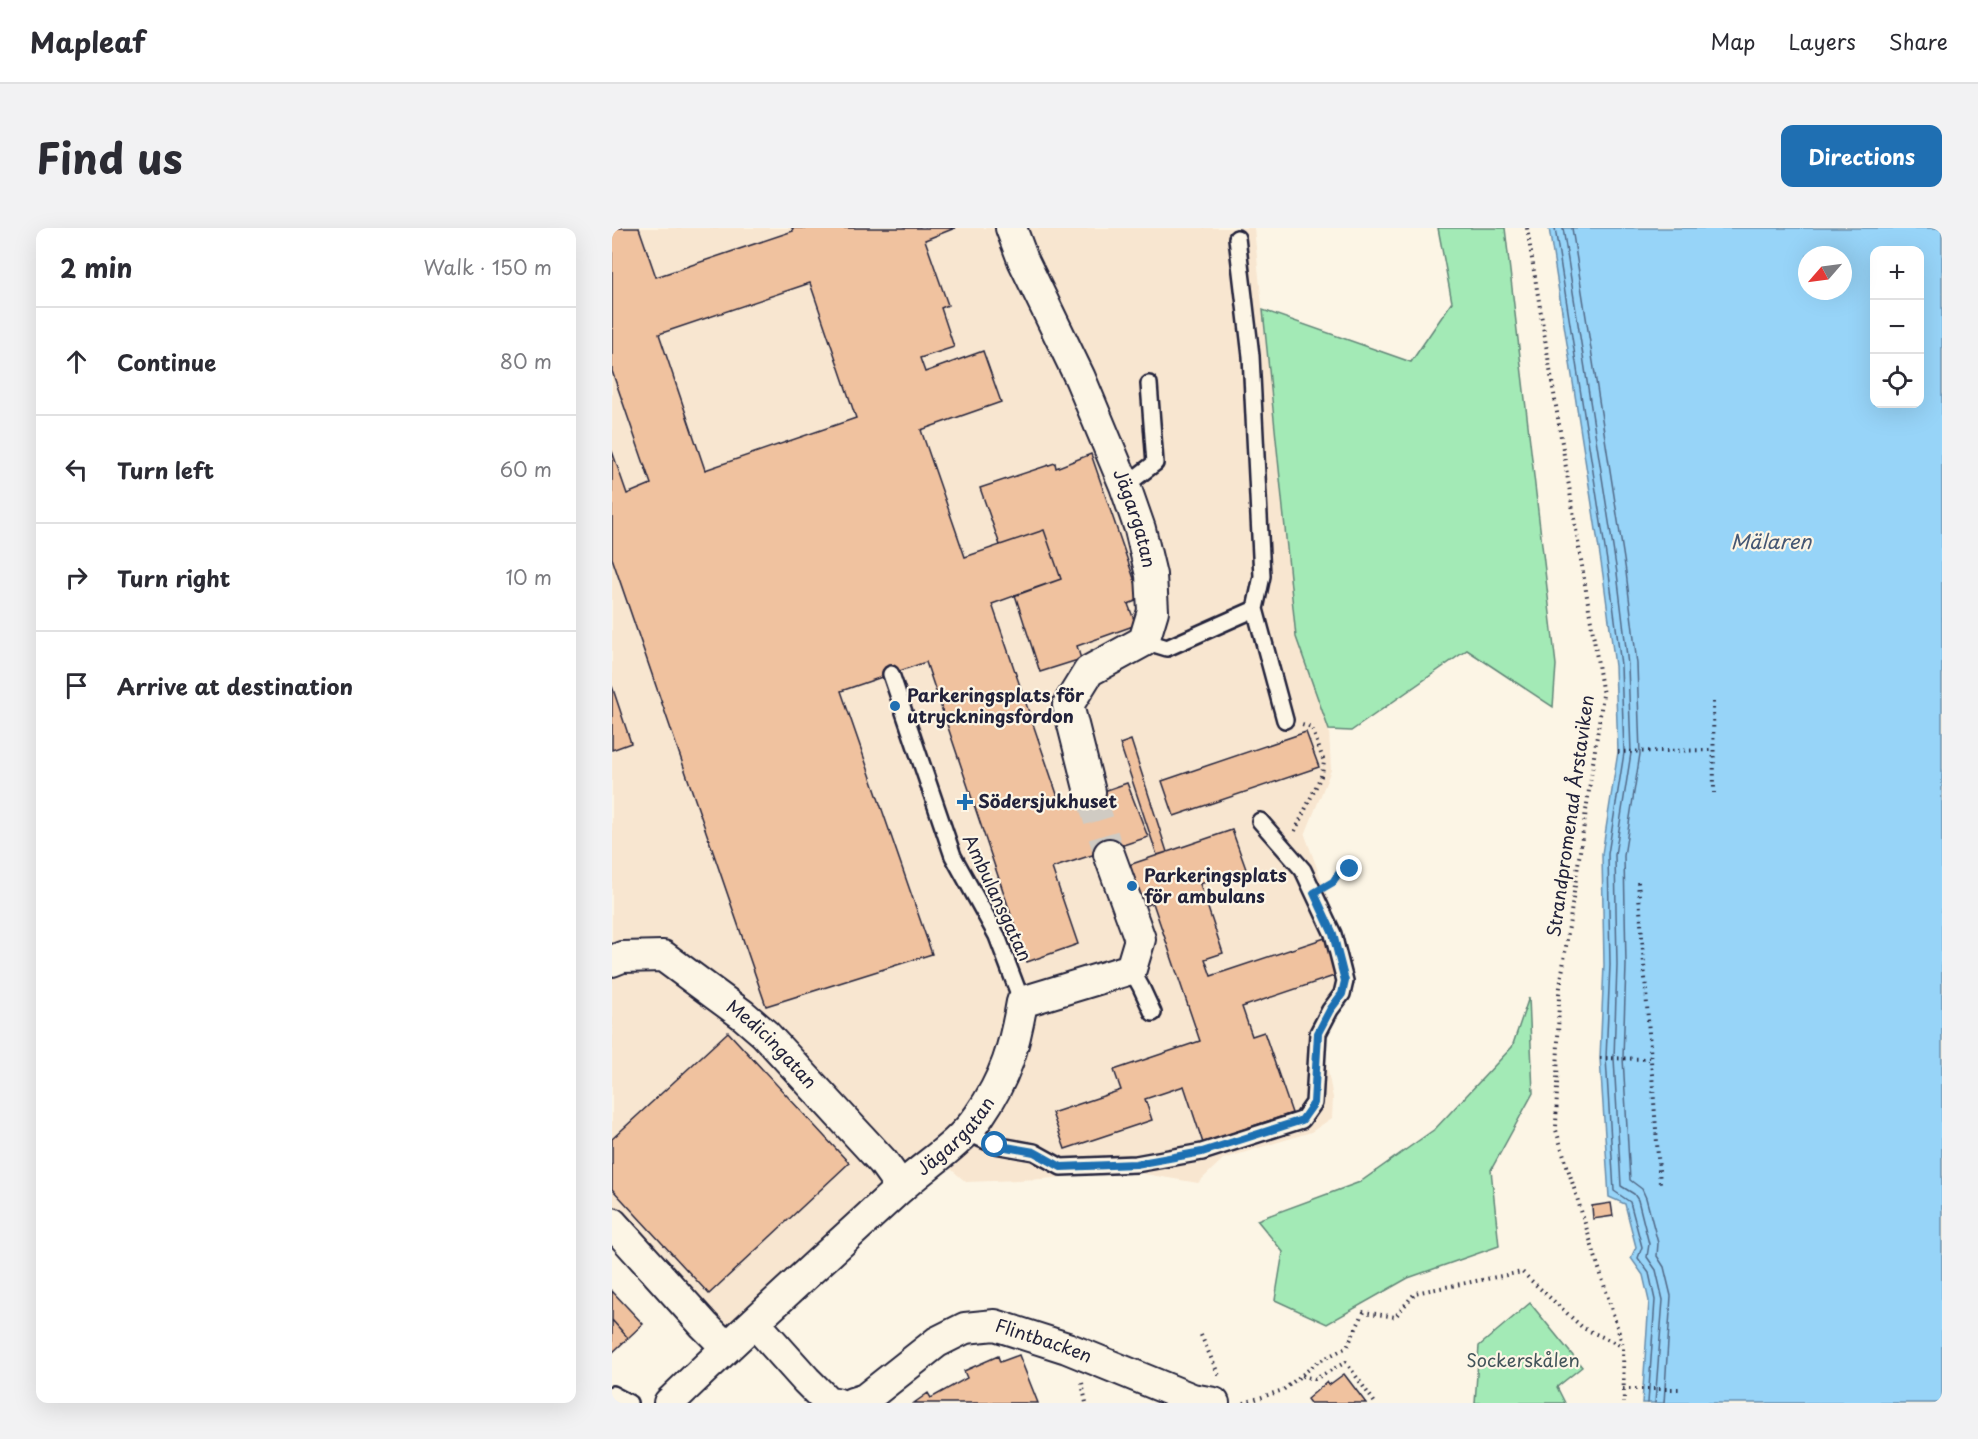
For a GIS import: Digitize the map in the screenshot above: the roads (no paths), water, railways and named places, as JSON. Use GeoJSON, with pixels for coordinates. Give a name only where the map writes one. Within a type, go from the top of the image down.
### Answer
{"type":"FeatureCollection","features":[{"type":"Feature","properties":{"kind":"street","name":"Jägargatan"},"geometry":{"type":"LineString","coordinates":[[1011,228],[1023,260],[1080,378],[1125,486],[1140,529],[1151,575],[1153,611],[1144,641]]}},
{"type":"Feature","properties":{"kind":"street"},"geometry":{"type":"LineString","coordinates":[[1090,792],[1068,705],[1089,671],[1144,641]]}},
{"type":"Feature","properties":{"kind":"street"},"geometry":{"type":"LineString","coordinates":[[1022,1002],[1131,969],[1140,939],[1109,854]]}},
{"type":"Feature","properties":{"kind":"street","name":"Medicingatan"},"geometry":{"type":"LineString","coordinates":[[612,961],[621,957],[663,956],[743,1015],[765,1034],[883,1162],[901,1187]]}},
{"type":"Feature","properties":{"kind":"street","name":"Jägargatan"},"geometry":{"type":"LineString","coordinates":[[669,1403],[726,1347],[755,1323],[901,1187],[966,1132],[979,1117],[1004,1073],[1015,1042],[1022,1002]]}},
{"type":"Feature","properties":{"kind":"street"},"geometry":{"type":"LineString","coordinates":[[612,1223],[704,1326],[726,1347]]}},
{"type":"Feature","properties":{"kind":"street"},"geometry":{"type":"LineString","coordinates":[[755,1323],[828,1402],[836,1403]]}},
{"type":"Feature","properties":{"kind":"street","name":"Flintbacken"},"geometry":{"type":"LineString","coordinates":[[852,1403],[865,1399],[937,1342],[965,1328],[995,1325],[1067,1348],[1192,1399],[1218,1393]]}},
{"type":"Feature","properties":{"kind":"lane"},"geometry":{"type":"LineString","coordinates":[[1237,238],[1251,356],[1262,565],[1255,609],[1285,720]]}},
{"type":"Feature","properties":{"kind":"lane"},"geometry":{"type":"LineString","coordinates":[[1125,486],[1155,463],[1149,384]]}},
{"type":"Feature","properties":{"kind":"lane"},"geometry":{"type":"LineString","coordinates":[[1144,641],[1167,648],[1255,609]]}},
{"type":"Feature","properties":{"kind":"lane","name":"Ambulansgatan"},"geometry":{"type":"LineString","coordinates":[[891,674],[953,856],[997,936],[1022,1002]]}},
{"type":"Feature","properties":{"kind":"lane"},"geometry":{"type":"LineString","coordinates":[[966,1132],[995,1145],[1034,1152],[1061,1167],[1136,1164],[1202,1152],[1302,1120],[1314,1103],[1318,1033],[1330,1010],[1342,994],[1345,981],[1333,934],[1303,870],[1260,821]]}},
{"type":"Feature","properties":{"kind":"lane"},"geometry":{"type":"LineString","coordinates":[[1131,969],[1153,1013]]}},
{"type":"Feature","properties":{"kind":"lane"},"geometry":{"type":"LineString","coordinates":[[612,1394],[629,1403]]}},
{"type":"Feature","properties":{"kind":"water","name":"Mälaren"},"geometry":{"type":"Polygon","coordinates":[[[1549,228],[1942,228],[1942,1403],[1642,1403],[1649,1301],[1643,1275],[1631,1258],[1636,1247],[1625,1204],[1609,1197],[1600,1058],[1604,965],[1602,854],[1618,752],[1615,666],[1549,228]]]}},
{"type":"Feature","properties":{"kind":"tunnel"},"geometry":{"type":"LineString","coordinates":[[1090,792],[1109,854]]}},
{"type":"Feature","properties":{"kind":"place","name":"Parkeringsplats för utryckningsfordon"},"geometry":{"type":"Point","coordinates":[895,706]}},
{"type":"Feature","properties":{"kind":"place","name":"Södersjukhuset"},"geometry":{"type":"Point","coordinates":[965,802]}},
{"type":"Feature","properties":{"kind":"place","name":"Parkeringsplats för ambulans"},"geometry":{"type":"Point","coordinates":[1132,886]}},
{"type":"Feature","properties":{"kind":"park label","name":"Sockerskålen"},"geometry":{"type":"Point","coordinates":[1523,1361]}}]}
